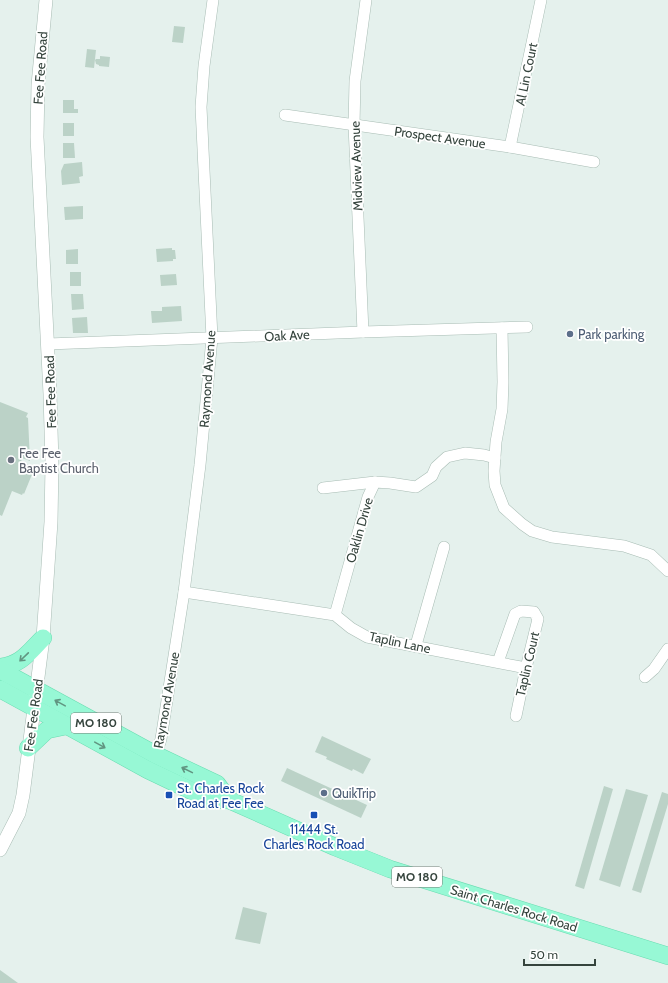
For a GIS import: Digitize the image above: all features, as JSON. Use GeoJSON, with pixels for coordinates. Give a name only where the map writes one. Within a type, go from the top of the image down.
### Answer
{"type":"FeatureCollection","features":[{"type":"Feature","properties":{"kind":"main road"},"geometry":{"type":"LineString","coordinates":[[0,668],[24,659],[43,638]]}},
{"type":"Feature","properties":{"kind":"main road","name":"Saint Charles Rock Road"},"geometry":{"type":"LineString","coordinates":[[0,668],[36,690],[156,755],[217,784],[229,800]]}},
{"type":"Feature","properties":{"kind":"main road","name":"Saint Charles Rock Road"},"geometry":{"type":"LineString","coordinates":[[0,689],[148,770],[210,800],[229,800],[334,847],[390,869],[668,956]]}},
{"type":"Feature","properties":{"kind":"main road"},"geometry":{"type":"LineString","coordinates":[[28,748],[47,730],[66,726]]}},
{"type":"Feature","properties":{"kind":"street","name":"Fee Fee Road"},"geometry":{"type":"LineString","coordinates":[[0,850],[18,813],[22,795],[43,638],[48,588],[52,492],[48,344],[37,137],[38,85],[46,0]]}},
{"type":"Feature","properties":{"kind":"street","name":"Raymond Avenue"},"geometry":{"type":"LineString","coordinates":[[156,755],[161,739],[184,592],[200,465],[212,338],[201,107],[204,66],[213,0]]}},
{"type":"Feature","properties":{"kind":"street","name":"Midview Avenue"},"geometry":{"type":"LineString","coordinates":[[363,332],[354,125],[355,82],[366,0]]}},
{"type":"Feature","properties":{"kind":"street","name":"Al Lin Court"},"geometry":{"type":"LineString","coordinates":[[510,147],[541,0]]}},
{"type":"Feature","properties":{"kind":"street","name":"Prospect Avenue"},"geometry":{"type":"LineString","coordinates":[[285,115],[510,147],[594,162]]}},
{"type":"Feature","properties":{"kind":"street","name":"Oak Ave"},"geometry":{"type":"LineString","coordinates":[[48,344],[527,327]]}},
{"type":"Feature","properties":{"kind":"street"},"geometry":{"type":"LineString","coordinates":[[502,328],[502,410],[496,442],[494,471],[495,485],[504,508],[532,531],[552,537],[624,546],[651,555],[668,571]]}},
{"type":"Feature","properties":{"kind":"street","name":"Oaklin Drive"},"geometry":{"type":"LineString","coordinates":[[335,616],[368,498],[375,482],[416,487],[432,476],[436,467],[448,457],[465,454],[484,455],[495,458]]}},
{"type":"Feature","properties":{"kind":"street"},"geometry":{"type":"LineString","coordinates":[[323,488],[375,482]]}},
{"type":"Feature","properties":{"kind":"street"},"geometry":{"type":"LineString","coordinates":[[416,645],[444,547]]}},
{"type":"Feature","properties":{"kind":"street","name":"Taplin Lane"},"geometry":{"type":"LineString","coordinates":[[184,592],[335,616],[351,628],[367,636],[526,668]]}},
{"type":"Feature","properties":{"kind":"street","name":"Taplin Court"},"geometry":{"type":"LineString","coordinates":[[498,662],[515,614],[527,610],[534,612],[538,619],[516,716]]}},
{"type":"Feature","properties":{"kind":"street"},"geometry":{"type":"LineString","coordinates":[[645,677],[654,669],[668,649]]}},
{"type":"Feature","properties":{"kind":"building"},"geometry":{"type":"Polygon","coordinates":[[[174,26],[185,27],[183,43],[172,42],[174,26]]]}},
{"type":"Feature","properties":{"kind":"building"},"geometry":{"type":"Polygon","coordinates":[[[87,49],[96,50],[94,68],[85,67],[87,49]]]}},
{"type":"Feature","properties":{"kind":"building"},"geometry":{"type":"Polygon","coordinates":[[[100,56],[110,57],[109,67],[99,66],[96,64],[95,60],[100,59],[100,56]]]}},
{"type":"Feature","properties":{"kind":"building"},"geometry":{"type":"Polygon","coordinates":[[[63,100],[74,100],[74,109],[78,109],[78,113],[63,113],[63,100]]]}},
{"type":"Feature","properties":{"kind":"building"},"geometry":{"type":"Polygon","coordinates":[[[63,123],[74,123],[74,136],[63,136],[63,123]]]}},
{"type":"Feature","properties":{"kind":"building"},"geometry":{"type":"Polygon","coordinates":[[[63,143],[74,143],[75,158],[63,158],[63,143]]]}},
{"type":"Feature","properties":{"kind":"building"},"geometry":{"type":"Polygon","coordinates":[[[82,162],[83,176],[79,177],[80,183],[62,185],[61,171],[64,164],[82,162]]]}},
{"type":"Feature","properties":{"kind":"building"},"geometry":{"type":"Polygon","coordinates":[[[83,206],[83,219],[65,220],[64,207],[83,206]]]}},
{"type":"Feature","properties":{"kind":"building"},"geometry":{"type":"Polygon","coordinates":[[[172,248],[172,250],[175,250],[176,259],[173,259],[173,261],[157,262],[156,249],[172,248]]]}},
{"type":"Feature","properties":{"kind":"building"},"geometry":{"type":"Polygon","coordinates":[[[78,249],[78,264],[66,264],[66,250],[78,249]]]}},
{"type":"Feature","properties":{"kind":"building"},"geometry":{"type":"Polygon","coordinates":[[[70,272],[81,272],[81,286],[70,286],[70,272]]]}},
{"type":"Feature","properties":{"kind":"building"},"geometry":{"type":"Polygon","coordinates":[[[176,274],[177,285],[161,286],[160,275],[176,274]]]}},
{"type":"Feature","properties":{"kind":"building"},"geometry":{"type":"Polygon","coordinates":[[[71,294],[83,294],[84,309],[72,310],[71,294]]]}},
{"type":"Feature","properties":{"kind":"building"},"geometry":{"type":"Polygon","coordinates":[[[181,306],[182,321],[152,323],[151,311],[162,311],[162,307],[181,306]]]}},
{"type":"Feature","properties":{"kind":"building"},"geometry":{"type":"Polygon","coordinates":[[[87,317],[88,333],[73,333],[72,318],[87,317]]]}},
{"type":"Feature","properties":{"kind":"building","name":"Fee Fee Baptist Church"},"geometry":{"type":"Polygon","coordinates":[[[0,402],[28,413],[26,417],[28,418],[30,461],[22,458],[21,462],[35,467],[24,494],[23,493],[22,495],[12,491],[2,516],[0,515],[0,402]]]}},
{"type":"Feature","properties":{"kind":"building"},"geometry":{"type":"Polygon","coordinates":[[[322,736],[371,759],[363,774],[353,769],[352,771],[326,759],[327,757],[315,752],[322,736]]]}},
{"type":"Feature","properties":{"kind":"building","name":"QuikTrip"},"geometry":{"type":"Polygon","coordinates":[[[287,768],[367,805],[361,818],[281,781],[287,768]]]}},
{"type":"Feature","properties":{"kind":"building"},"geometry":{"type":"Polygon","coordinates":[[[604,786],[613,789],[584,889],[575,886],[604,786]]]}},
{"type":"Feature","properties":{"kind":"building"},"geometry":{"type":"Polygon","coordinates":[[[626,789],[648,795],[620,887],[599,880],[626,789]]]}},
{"type":"Feature","properties":{"kind":"building"},"geometry":{"type":"Polygon","coordinates":[[[662,792],[668,794],[668,804],[641,893],[632,890],[662,792]]]}},
{"type":"Feature","properties":{"kind":"building"},"geometry":{"type":"Polygon","coordinates":[[[243,907],[267,913],[260,944],[235,939],[243,907]]]}},
{"type":"Feature","properties":{"kind":"building"},"geometry":{"type":"Polygon","coordinates":[[[0,970],[18,983],[0,983],[0,970]]]}},
{"type":"Feature","properties":{"kind":"place","name":"Park parking"},"geometry":{"type":"Point","coordinates":[570,334]}},
{"type":"Feature","properties":{"kind":"place","name":"Fee Fee Baptist Church"},"geometry":{"type":"Point","coordinates":[11,460]}},
{"type":"Feature","properties":{"kind":"place","name":"QuikTrip"},"geometry":{"type":"Point","coordinates":[324,793]}},
{"type":"Feature","properties":{"kind":"place","name":"St. Charles Rock Road at Fee Fee"},"geometry":{"type":"Point","coordinates":[169,795]}},
{"type":"Feature","properties":{"kind":"place","name":"11444 St. Charles Rock Road"},"geometry":{"type":"Point","coordinates":[314,815]}}]}
